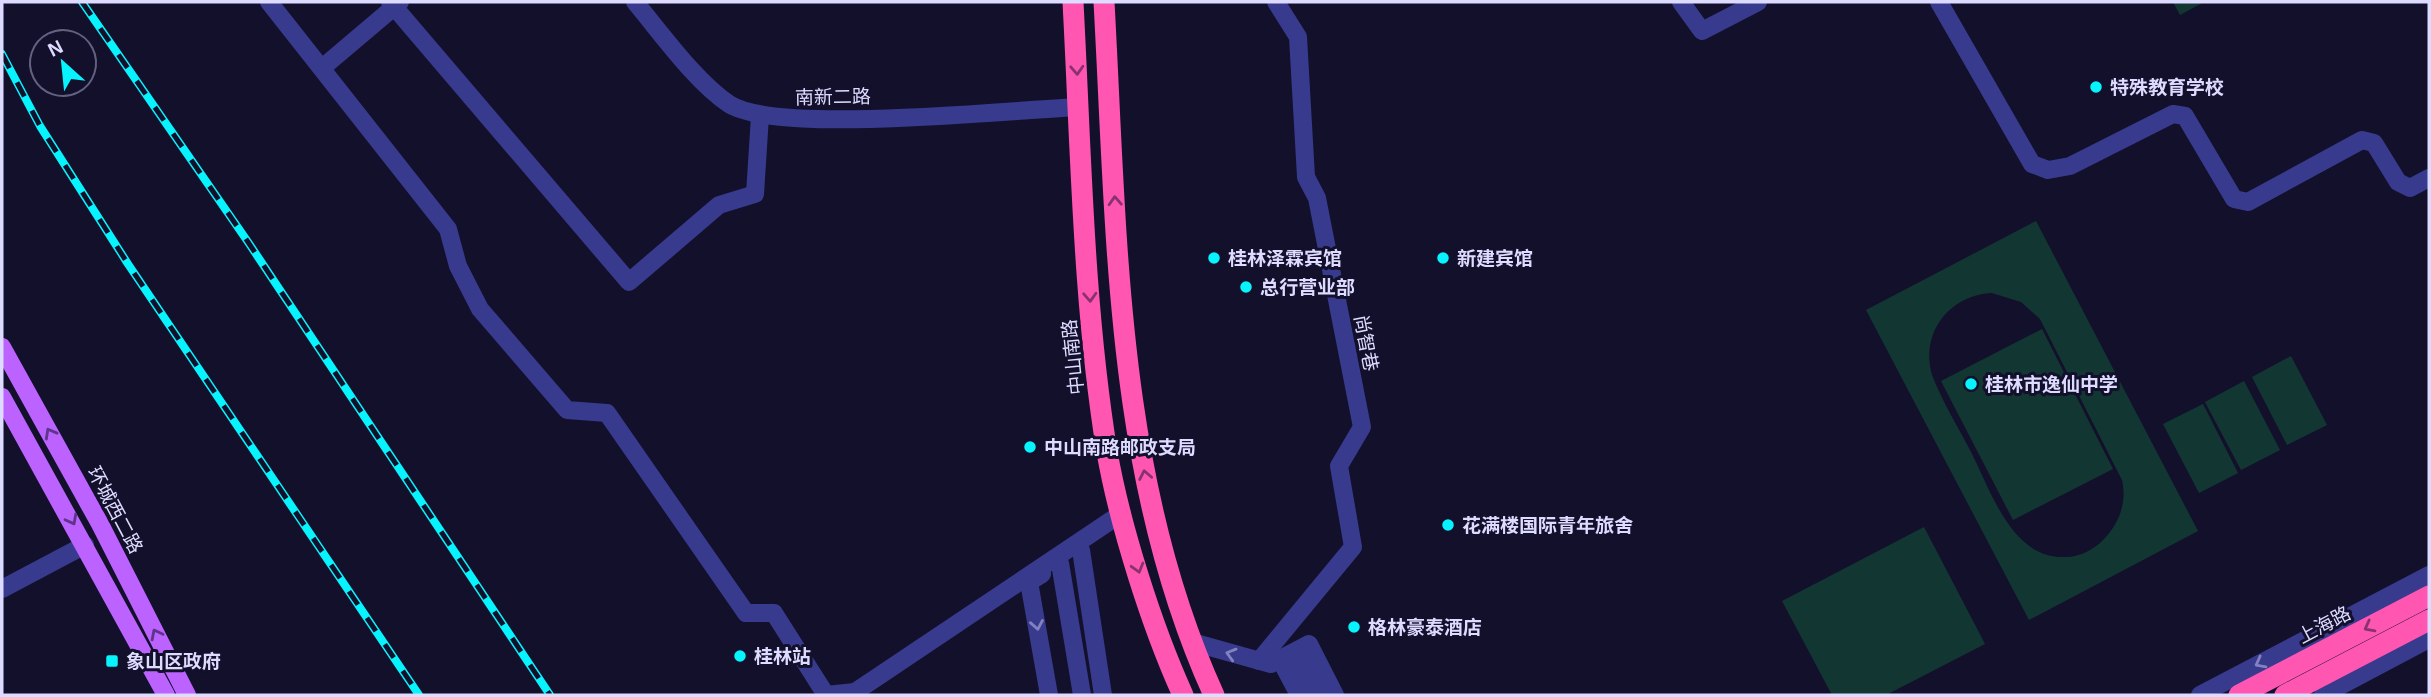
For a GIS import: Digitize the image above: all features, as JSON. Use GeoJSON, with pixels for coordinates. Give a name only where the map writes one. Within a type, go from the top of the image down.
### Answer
{"type":"FeatureCollection","features":[{"type":"Feature","properties":{"kind":"highway","name":"中山南路"},"geometry":{"type":"LineString","coordinates":[[1073,2],[1096,362],[1108,455],[1152,616],[1182,694]]}},
{"type":"Feature","properties":{"kind":"highway"},"geometry":{"type":"LineString","coordinates":[[1104,2],[1123,318],[1130,386],[1150,500],[1192,642],[1214,690]]}},
{"type":"Feature","properties":{"kind":"highway","name":"上海路"},"geometry":{"type":"LineString","coordinates":[[2239,695],[2429,596]]}},
{"type":"Feature","properties":{"kind":"highway"},"geometry":{"type":"LineString","coordinates":[[2285,695],[2429,620]]}},
{"type":"Feature","properties":{"kind":"main road","name":"环城西二路"},"geometry":{"type":"LineString","coordinates":[[2,347],[100,524],[187,695]]}},
{"type":"Feature","properties":{"kind":"main road"},"geometry":{"type":"LineString","coordinates":[[2,397],[166,695]]}},
{"type":"Feature","properties":{"kind":"street"},"geometry":{"type":"LineString","coordinates":[[269,2],[448,229],[458,266],[480,309],[567,410],[607,413],[746,613],[774,613],[826,695],[855,692],[1123,517]]}},
{"type":"Feature","properties":{"kind":"street","name":"南新二路"},"geometry":{"type":"LineString","coordinates":[[635,2],[706,82],[730,104],[760,116],[844,119],[1079,107]]}},
{"type":"Feature","properties":{"kind":"street","name":"尚智巷"},"geometry":{"type":"LineString","coordinates":[[1259,661],[1353,547],[1339,466],[1362,428],[1317,198],[1306,177],[1298,37],[1276,2]]}},
{"type":"Feature","properties":{"kind":"street"},"geometry":{"type":"LineString","coordinates":[[1681,2],[1702,31],[1758,2]]}},
{"type":"Feature","properties":{"kind":"street"},"geometry":{"type":"LineString","coordinates":[[1939,2],[2032,164],[2048,170],[2070,166],[2173,114],[2185,116],[2234,200],[2248,202],[2362,140],[2374,143],[2398,182],[2410,188],[2429,178]]}},
{"type":"Feature","properties":{"kind":"street"},"geometry":{"type":"LineString","coordinates":[[322,68],[394,3],[629,282],[719,205],[755,194],[760,116]]}},
{"type":"Feature","properties":{"kind":"street"},"geometry":{"type":"LineString","coordinates":[[1049,695],[1029,582],[1066,559],[1123,517]]}},
{"type":"Feature","properties":{"kind":"street"},"geometry":{"type":"LineString","coordinates":[[2,589],[85,545]]}},
{"type":"Feature","properties":{"kind":"street"},"geometry":{"type":"LineString","coordinates":[[1066,559],[1070,695]]}},
{"type":"Feature","properties":{"kind":"street"},"geometry":{"type":"LineString","coordinates":[[1066,559],[1082,695]]}},
{"type":"Feature","properties":{"kind":"street"},"geometry":{"type":"LineString","coordinates":[[1066,559],[1093,695]]}},
{"type":"Feature","properties":{"kind":"street"},"geometry":{"type":"LineString","coordinates":[[1066,559],[1103,695]]}},
{"type":"Feature","properties":{"kind":"street"},"geometry":{"type":"LineString","coordinates":[[2200,695],[2429,575]]}},
{"type":"Feature","properties":{"kind":"street"},"geometry":{"type":"LineString","coordinates":[[2323,695],[2429,639]]}},
{"type":"Feature","properties":{"kind":"street"},"geometry":{"type":"LineString","coordinates":[[1192,642],[1271,664],[1309,644],[1335,695]]}},
{"type":"Feature","properties":{"kind":"street"},"geometry":{"type":"LineString","coordinates":[[1287,655],[1299,695]]}},
{"type":"Feature","properties":{"kind":"street"},"geometry":{"type":"LineString","coordinates":[[1287,655],[1317,695]]}},
{"type":"Feature","properties":{"kind":"green space"},"geometry":{"type":"Polygon","coordinates":[[[2173,2],[2204,2],[2180,15],[2173,2]]]}},
{"type":"Feature","properties":{"kind":"green space"},"geometry":{"type":"Polygon","coordinates":[[[2036,221],[2198,531],[2029,620],[1866,310],[2036,221]],[[1992,293],[1977,295],[1951,309],[1934,331],[1929,360],[1932,375],[1996,503],[2017,535],[2031,547],[2047,555],[2077,556],[2096,546],[2114,526],[2123,504],[2122,480],[2040,319],[2021,302],[1992,293]]]}},
{"type":"Feature","properties":{"kind":"green space"},"geometry":{"type":"Polygon","coordinates":[[[2042,329],[2113,469],[2013,520],[1941,381],[2042,329]]]}},
{"type":"Feature","properties":{"kind":"green space"},"geometry":{"type":"Polygon","coordinates":[[[2291,356],[2327,425],[2287,445],[2252,377],[2291,356]]]}},
{"type":"Feature","properties":{"kind":"green space"},"geometry":{"type":"Polygon","coordinates":[[[2244,381],[2280,450],[2241,470],[2205,402],[2244,381]]]}},
{"type":"Feature","properties":{"kind":"green space"},"geometry":{"type":"Polygon","coordinates":[[[2203,404],[2238,473],[2199,493],[2163,424],[2203,404]]]}},
{"type":"Feature","properties":{"kind":"green space"},"geometry":{"type":"Polygon","coordinates":[[[1924,527],[1985,644],[1886,695],[1832,695],[1782,601],[1924,527]]]}},
{"type":"Feature","properties":{"kind":"railway"},"geometry":{"type":"LineString","coordinates":[[82,2],[248,242],[550,695]]}},
{"type":"Feature","properties":{"kind":"railway"},"geometry":{"type":"LineString","coordinates":[[2,54],[40,126],[128,264],[419,695]]}},
{"type":"Feature","properties":{"kind":"place","name":"特殊教育学校"},"geometry":{"type":"Point","coordinates":[2096,87]}},
{"type":"Feature","properties":{"kind":"place","name":"桂林泽霖宾馆"},"geometry":{"type":"Point","coordinates":[1214,258]}},
{"type":"Feature","properties":{"kind":"place","name":"新建宾馆"},"geometry":{"type":"Point","coordinates":[1443,258]}},
{"type":"Feature","properties":{"kind":"place","name":"总行营业部"},"geometry":{"type":"Point","coordinates":[1246,287]}},
{"type":"Feature","properties":{"kind":"place","name":"桂林市逸仙中学"},"geometry":{"type":"Point","coordinates":[1971,384]}},
{"type":"Feature","properties":{"kind":"place","name":"中山南路邮政支局"},"geometry":{"type":"Point","coordinates":[1030,447]}},
{"type":"Feature","properties":{"kind":"place","name":"花满楼国际青年旅舍"},"geometry":{"type":"Point","coordinates":[1448,525]}},
{"type":"Feature","properties":{"kind":"place","name":"格林豪泰酒店"},"geometry":{"type":"Point","coordinates":[1354,627]}},
{"type":"Feature","properties":{"kind":"place","name":"桂林站"},"geometry":{"type":"Point","coordinates":[740,656]}},
{"type":"Feature","properties":{"kind":"place","name":"象山区政府"},"geometry":{"type":"Point","coordinates":[112,661]}}]}
